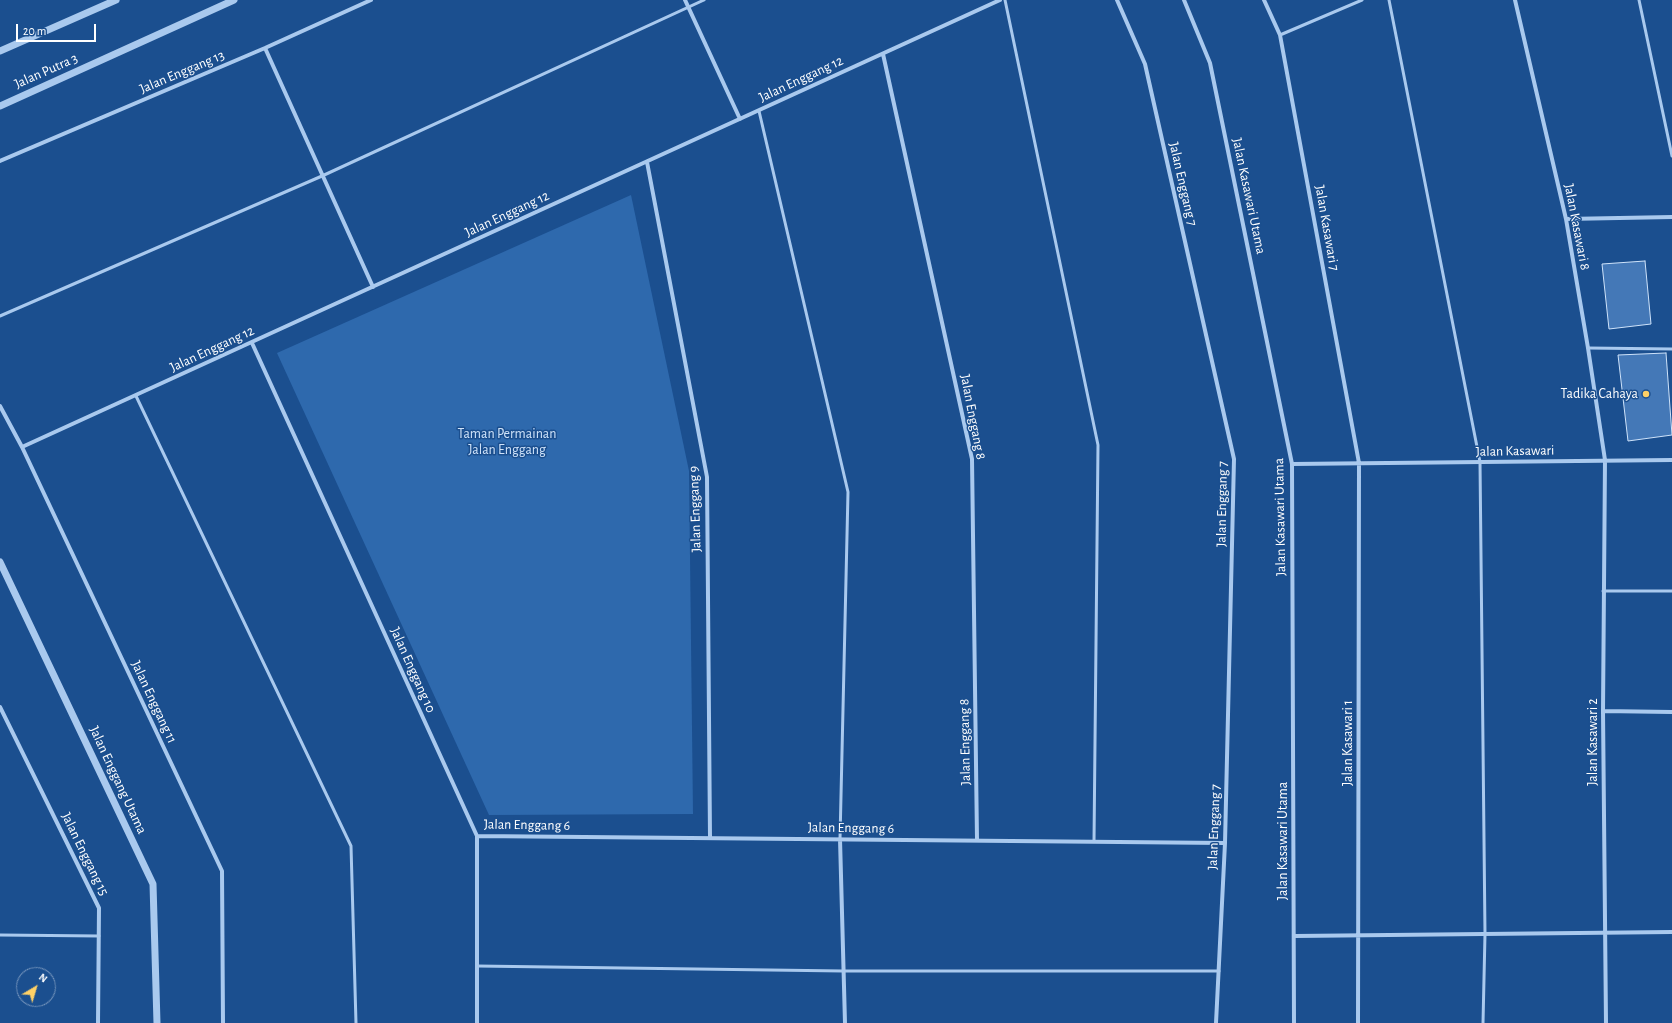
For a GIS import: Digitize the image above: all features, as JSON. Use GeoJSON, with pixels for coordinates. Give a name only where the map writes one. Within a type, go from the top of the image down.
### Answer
{"type":"FeatureCollection","features":[{"type":"Feature","properties":{"kind":"street"},"geometry":{"type":"LineString","coordinates":[[0,51],[116,0]]}},
{"type":"Feature","properties":{"kind":"street","name":"Jalan Putra 3"},"geometry":{"type":"LineString","coordinates":[[0,106],[234,0]]}},
{"type":"Feature","properties":{"kind":"street","name":"Jalan Enggang 13"},"geometry":{"type":"LineString","coordinates":[[0,161],[265,48],[371,0]]}},
{"type":"Feature","properties":{"kind":"street"},"geometry":{"type":"LineString","coordinates":[[685,0],[740,119]]}},
{"type":"Feature","properties":{"kind":"street","name":"Jalan Enggang 12"},"geometry":{"type":"LineString","coordinates":[[22,448],[1000,0]]}},
{"type":"Feature","properties":{"kind":"street","name":"Jalan Enggang 7"},"geometry":{"type":"LineString","coordinates":[[1117,0],[1145,64],[1234,459],[1225,843],[1216,1023]]}},
{"type":"Feature","properties":{"kind":"street","name":"Jalan Kasawari Utama"},"geometry":{"type":"LineString","coordinates":[[1184,0],[1210,63],[1292,464],[1295,936],[1294,1023]]}},
{"type":"Feature","properties":{"kind":"street","name":"Jalan Kasawari 7"},"geometry":{"type":"LineString","coordinates":[[1264,0],[1280,35],[1359,463]]}},
{"type":"Feature","properties":{"kind":"street","name":"Jalan Kasawari 8"},"geometry":{"type":"LineString","coordinates":[[1515,0],[1566,219],[1605,460]]}},
{"type":"Feature","properties":{"kind":"street"},"geometry":{"type":"LineString","coordinates":[[265,48],[373,287]]}},
{"type":"Feature","properties":{"kind":"street","name":"Jalan Enggang 8"},"geometry":{"type":"LineString","coordinates":[[883,54],[972,459],[977,840]]}},
{"type":"Feature","properties":{"kind":"street","name":"Jalan Enggang 9"},"geometry":{"type":"LineString","coordinates":[[647,162],[707,477],[710,838]]}},
{"type":"Feature","properties":{"kind":"street"},"geometry":{"type":"LineString","coordinates":[[1566,219],[1672,217]]}},
{"type":"Feature","properties":{"kind":"street","name":"Jalan Enggang 10"},"geometry":{"type":"LineString","coordinates":[[252,342],[477,836],[477,1023]]}},
{"type":"Feature","properties":{"kind":"street","name":"Jalan Enggang 11"},"geometry":{"type":"LineString","coordinates":[[0,406],[22,448],[222,871],[223,1023]]}},
{"type":"Feature","properties":{"kind":"street","name":"Jalan Kasawari 2"},"geometry":{"type":"LineString","coordinates":[[1605,460],[1603,711],[1606,1023]]}},
{"type":"Feature","properties":{"kind":"street","name":"Jalan Kasawari"},"geometry":{"type":"LineString","coordinates":[[1292,464],[1672,460]]}},
{"type":"Feature","properties":{"kind":"street","name":"Jalan Kasawari 1"},"geometry":{"type":"LineString","coordinates":[[1358,1023],[1359,463]]}},
{"type":"Feature","properties":{"kind":"street","name":"Jalan Enggang Utama"},"geometry":{"type":"LineString","coordinates":[[0,562],[153,884],[157,1023]]}},
{"type":"Feature","properties":{"kind":"street","name":"Jalan Enggang 15"},"geometry":{"type":"LineString","coordinates":[[0,707],[99,908],[98,1023]]}},
{"type":"Feature","properties":{"kind":"street"},"geometry":{"type":"LineString","coordinates":[[1603,711],[1672,712]]}},
{"type":"Feature","properties":{"kind":"street","name":"Jalan Enggang 6"},"geometry":{"type":"LineString","coordinates":[[477,836],[1225,843]]}},
{"type":"Feature","properties":{"kind":"street"},"geometry":{"type":"LineString","coordinates":[[840,839],[844,1023]]}},
{"type":"Feature","properties":{"kind":"street"},"geometry":{"type":"LineString","coordinates":[[1295,936],[1672,932]]}},
{"type":"Feature","properties":{"kind":"lane"},"geometry":{"type":"LineString","coordinates":[[0,316],[322,176],[704,0]]}},
{"type":"Feature","properties":{"kind":"lane"},"geometry":{"type":"LineString","coordinates":[[1005,0],[1098,444],[1094,841]]}},
{"type":"Feature","properties":{"kind":"lane"},"geometry":{"type":"LineString","coordinates":[[1280,35],[1362,0]]}},
{"type":"Feature","properties":{"kind":"lane"},"geometry":{"type":"LineString","coordinates":[[1389,0],[1480,462],[1485,934],[1483,1023]]}},
{"type":"Feature","properties":{"kind":"lane"},"geometry":{"type":"LineString","coordinates":[[1639,0],[1672,156]]}},
{"type":"Feature","properties":{"kind":"lane"},"geometry":{"type":"LineString","coordinates":[[759,111],[848,492],[840,839]]}},
{"type":"Feature","properties":{"kind":"lane"},"geometry":{"type":"LineString","coordinates":[[1588,348],[1672,349]]}},
{"type":"Feature","properties":{"kind":"lane"},"geometry":{"type":"LineString","coordinates":[[136,396],[351,846],[356,1023]]}},
{"type":"Feature","properties":{"kind":"lane"},"geometry":{"type":"LineString","coordinates":[[1603,591],[1672,591]]}},
{"type":"Feature","properties":{"kind":"lane"},"geometry":{"type":"LineString","coordinates":[[0,935],[99,936]]}},
{"type":"Feature","properties":{"kind":"lane"},"geometry":{"type":"LineString","coordinates":[[477,966],[843,972],[1219,971]]}},
{"type":"Feature","properties":{"kind":"green space","name":"Taman Permainan Jalan Enggang"},"geometry":{"type":"Polygon","coordinates":[[[631,195],[689,471],[693,814],[489,815],[277,353],[631,195]]]}},
{"type":"Feature","properties":{"kind":"building"},"geometry":{"type":"Polygon","coordinates":[[[1645,261],[1651,324],[1609,329],[1602,264],[1645,261]]]}},
{"type":"Feature","properties":{"kind":"building","name":"Tadika Cahaya"},"geometry":{"type":"Polygon","coordinates":[[[1666,353],[1672,435],[1628,441],[1618,355],[1666,353]]]}},
{"type":"Feature","properties":{"kind":"place","name":"Tadika Cahaya"},"geometry":{"type":"Point","coordinates":[1646,394]}}]}
